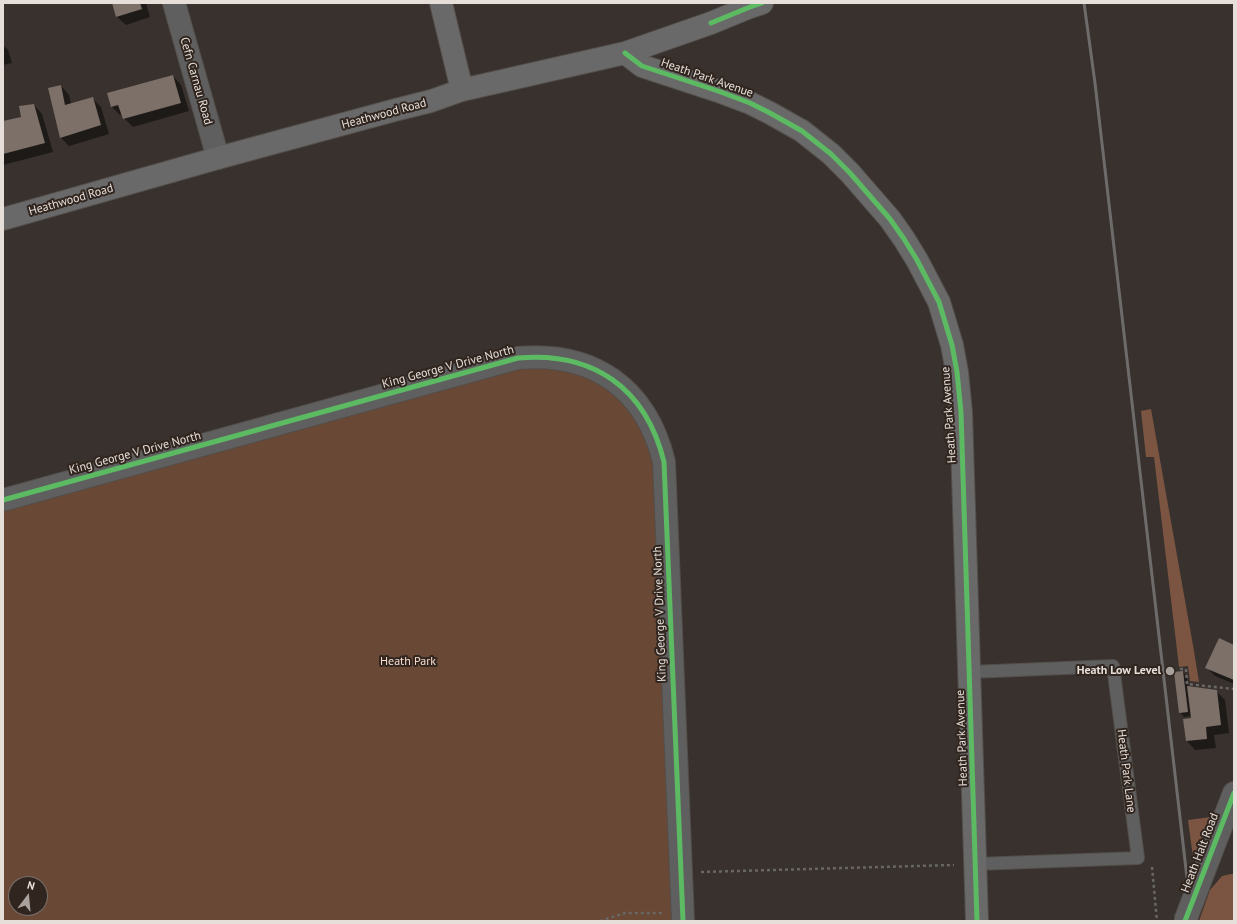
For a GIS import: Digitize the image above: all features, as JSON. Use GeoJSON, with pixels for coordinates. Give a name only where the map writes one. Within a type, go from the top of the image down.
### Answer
{"type":"FeatureCollection","features":[{"type":"Feature","properties":{"kind":"street","name":"Cefn Carnau Road"},"geometry":{"type":"LineString","coordinates":[[174,3],[218,158]]}},
{"type":"Feature","properties":{"kind":"street"},"geometry":{"type":"LineString","coordinates":[[441,3],[462,90]]}},
{"type":"Feature","properties":{"kind":"street","name":"Heathwood Road"},"geometry":{"type":"LineString","coordinates":[[3,219],[218,158],[431,101],[462,90],[625,53],[711,23],[762,3]]}},
{"type":"Feature","properties":{"kind":"street","name":"Heath Park Avenue"},"geometry":{"type":"LineString","coordinates":[[625,53],[642,66],[750,103],[802,131],[831,154],[870,195],[890,219],[917,260],[941,309],[952,345],[962,412],[977,921]]}},
{"type":"Feature","properties":{"kind":"street","name":"King George V Drive North"},"geometry":{"type":"LineString","coordinates":[[3,500],[518,358],[535,356],[562,359],[578,363],[608,377],[630,395],[644,412],[656,435],[664,462],[683,917]]}},
{"type":"Feature","properties":{"kind":"street","name":"Heath Halt Road"},"geometry":{"type":"LineString","coordinates":[[1185,921],[1234,793]]}},
{"type":"Feature","properties":{"kind":"lane","name":"Heath Park Lane"},"geometry":{"type":"LineString","coordinates":[[970,672],[1113,666],[1136,849]]}},
{"type":"Feature","properties":{"kind":"lane"},"geometry":{"type":"LineString","coordinates":[[976,864],[1138,858],[1136,849]]}},
{"type":"Feature","properties":{"kind":"path"},"geometry":{"type":"LineString","coordinates":[[1180,669],[1186,669],[1187,684],[1234,689]]}},
{"type":"Feature","properties":{"kind":"path"},"geometry":{"type":"LineString","coordinates":[[1136,849],[1145,848],[1150,851],[1157,921]]}},
{"type":"Feature","properties":{"kind":"path"},"geometry":{"type":"LineString","coordinates":[[681,873],[976,864]]}},
{"type":"Feature","properties":{"kind":"path"},"geometry":{"type":"LineString","coordinates":[[600,921],[625,913],[683,917]]}},
{"type":"Feature","properties":{"kind":"green space","name":"Heath Park"},"geometry":{"type":"Polygon","coordinates":[[[514,365],[576,369],[625,399],[656,452],[677,921],[3,921],[3,506],[514,365]]]}},
{"type":"Feature","properties":{"kind":"shaded area"},"geometry":{"type":"Polygon","coordinates":[[[1151,409],[1199,682],[1190,681],[1188,666],[1179,667],[1154,457],[1146,457],[1141,411],[1151,409]]]}},
{"type":"Feature","properties":{"kind":"shaded area"},"geometry":{"type":"Polygon","coordinates":[[[1211,817],[1197,853],[1195,852],[1193,857],[1188,820],[1211,817]]]}},
{"type":"Feature","properties":{"kind":"shaded area"},"geometry":{"type":"Polygon","coordinates":[[[1234,874],[1234,921],[1199,921],[1210,890],[1222,876],[1234,874]]]}},
{"type":"Feature","properties":{"kind":"building"},"geometry":{"type":"Polygon","coordinates":[[[112,3],[140,3],[142,9],[116,17],[112,3]]]}},
{"type":"Feature","properties":{"kind":"building"},"geometry":{"type":"Polygon","coordinates":[[[173,75],[181,103],[123,119],[118,105],[111,107],[107,93],[173,75]]]}},
{"type":"Feature","properties":{"kind":"building"},"geometry":{"type":"Polygon","coordinates":[[[61,85],[65,105],[93,97],[101,125],[60,138],[48,88],[61,85]]]}},
{"type":"Feature","properties":{"kind":"building"},"geometry":{"type":"Polygon","coordinates":[[[34,104],[45,143],[3,154],[3,121],[21,117],[19,106],[34,104]]]}},
{"type":"Feature","properties":{"kind":"building"},"geometry":{"type":"Polygon","coordinates":[[[1219,638],[1234,645],[1234,680],[1205,668],[1219,638]]]}},
{"type":"Feature","properties":{"kind":"building"},"geometry":{"type":"Polygon","coordinates":[[[1183,671],[1188,712],[1179,713],[1174,672],[1183,671]]]}},
{"type":"Feature","properties":{"kind":"building"},"geometry":{"type":"Polygon","coordinates":[[[1187,686],[1217,690],[1221,725],[1206,727],[1207,739],[1186,741],[1183,719],[1191,718],[1187,686]]]}},
{"type":"Feature","properties":{"kind":"railway"},"geometry":{"type":"LineString","coordinates":[[1084,3],[1095,83],[1192,921]]}},
{"type":"Feature","properties":{"kind":"cycle path"},"geometry":{"type":"LineString","coordinates":[[711,23],[762,3]]}},
{"type":"Feature","properties":{"kind":"cycle path"},"geometry":{"type":"LineString","coordinates":[[625,53],[642,66],[750,103],[802,131],[831,154],[850,173],[890,219],[917,260],[939,302],[952,345],[957,372],[961,412],[977,921]]}},
{"type":"Feature","properties":{"kind":"cycle path"},"geometry":{"type":"LineString","coordinates":[[3,500],[518,358],[545,357],[570,361],[592,368],[612,380],[630,395],[644,414],[656,436],[664,462],[683,921]]}},
{"type":"Feature","properties":{"kind":"cycle path"},"geometry":{"type":"LineString","coordinates":[[1185,921],[1234,793]]}},
{"type":"Feature","properties":{"kind":"place","name":"Heath Low Level"},"geometry":{"type":"Point","coordinates":[1170,671]}}]}
